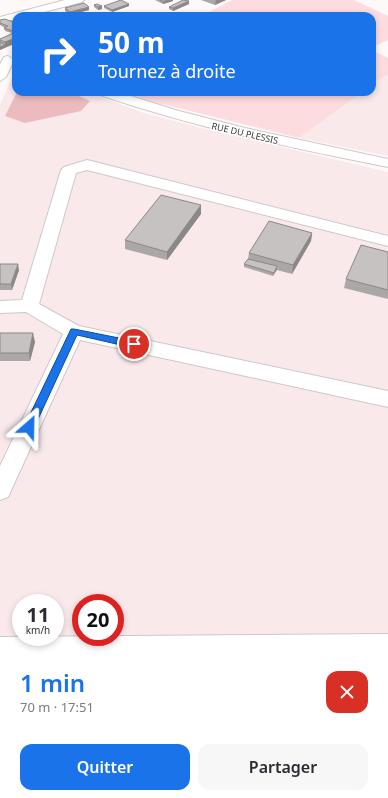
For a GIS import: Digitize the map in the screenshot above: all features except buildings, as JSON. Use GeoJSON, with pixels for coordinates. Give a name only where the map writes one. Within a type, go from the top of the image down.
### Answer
{"type":"FeatureCollection","features":[{"type":"Feature","properties":{"kind":"street"},"geometry":{"type":"LineString","coordinates":[[31,12],[78,0]]}},
{"type":"Feature","properties":{"kind":"street"},"geometry":{"type":"LineString","coordinates":[[0,20],[12,17]]}},
{"type":"Feature","properties":{"kind":"street"},"geometry":{"type":"LineString","coordinates":[[0,77],[8,60]]}},
{"type":"Feature","properties":{"kind":"street","name":"RUE DU PLESSIS"},"geometry":{"type":"LineString","coordinates":[[116,96],[145,107],[244,134],[388,163]]}},
{"type":"Feature","properties":{"kind":"street"},"geometry":{"type":"LineString","coordinates":[[29,306],[69,170],[87,166],[388,241]]}},
{"type":"Feature","properties":{"kind":"street"},"geometry":{"type":"LineString","coordinates":[[0,307],[29,306],[74,332],[388,399]]}},
{"type":"Feature","properties":{"kind":"street"},"geometry":{"type":"LineString","coordinates":[[2,486],[74,332]]}},
{"type":"Feature","properties":{"kind":"street"},"geometry":{"type":"LineString","coordinates":[[0,650],[388,647]]}},
{"type":"Feature","properties":{"kind":"shaded area"},"geometry":{"type":"Polygon","coordinates":[[[232,0],[354,0],[388,16],[388,40],[376,45],[376,12],[210,12],[232,0]]]}},
{"type":"Feature","properties":{"kind":"shaded area"},"geometry":{"type":"Polygon","coordinates":[[[376,52],[388,58],[388,74],[376,82],[376,52]]]}},
{"type":"Feature","properties":{"kind":"shaded area"},"geometry":{"type":"Polygon","coordinates":[[[388,74],[388,156],[299,138],[357,96],[376,96],[376,82],[388,74]]]}},
{"type":"Feature","properties":{"kind":"shaded area"},"geometry":{"type":"Polygon","coordinates":[[[12,78],[12,96],[98,96],[144,113],[205,129],[388,172],[388,658],[0,658],[0,105],[12,78]]]}},
{"type":"Feature","properties":{"kind":"shaded area"},"geometry":{"type":"Polygon","coordinates":[[[15,96],[79,96],[90,101],[81,111],[25,123],[5,116],[15,96]]]}},
{"type":"Feature","properties":{"kind":"shaded area"},"geometry":{"type":"Polygon","coordinates":[[[135,96],[357,96],[299,138],[135,96]]]}},
{"type":"Feature","properties":{"kind":"route"},"geometry":{"type":"LineString","coordinates":[[29,427],[74,332],[134,344]]}}]}
